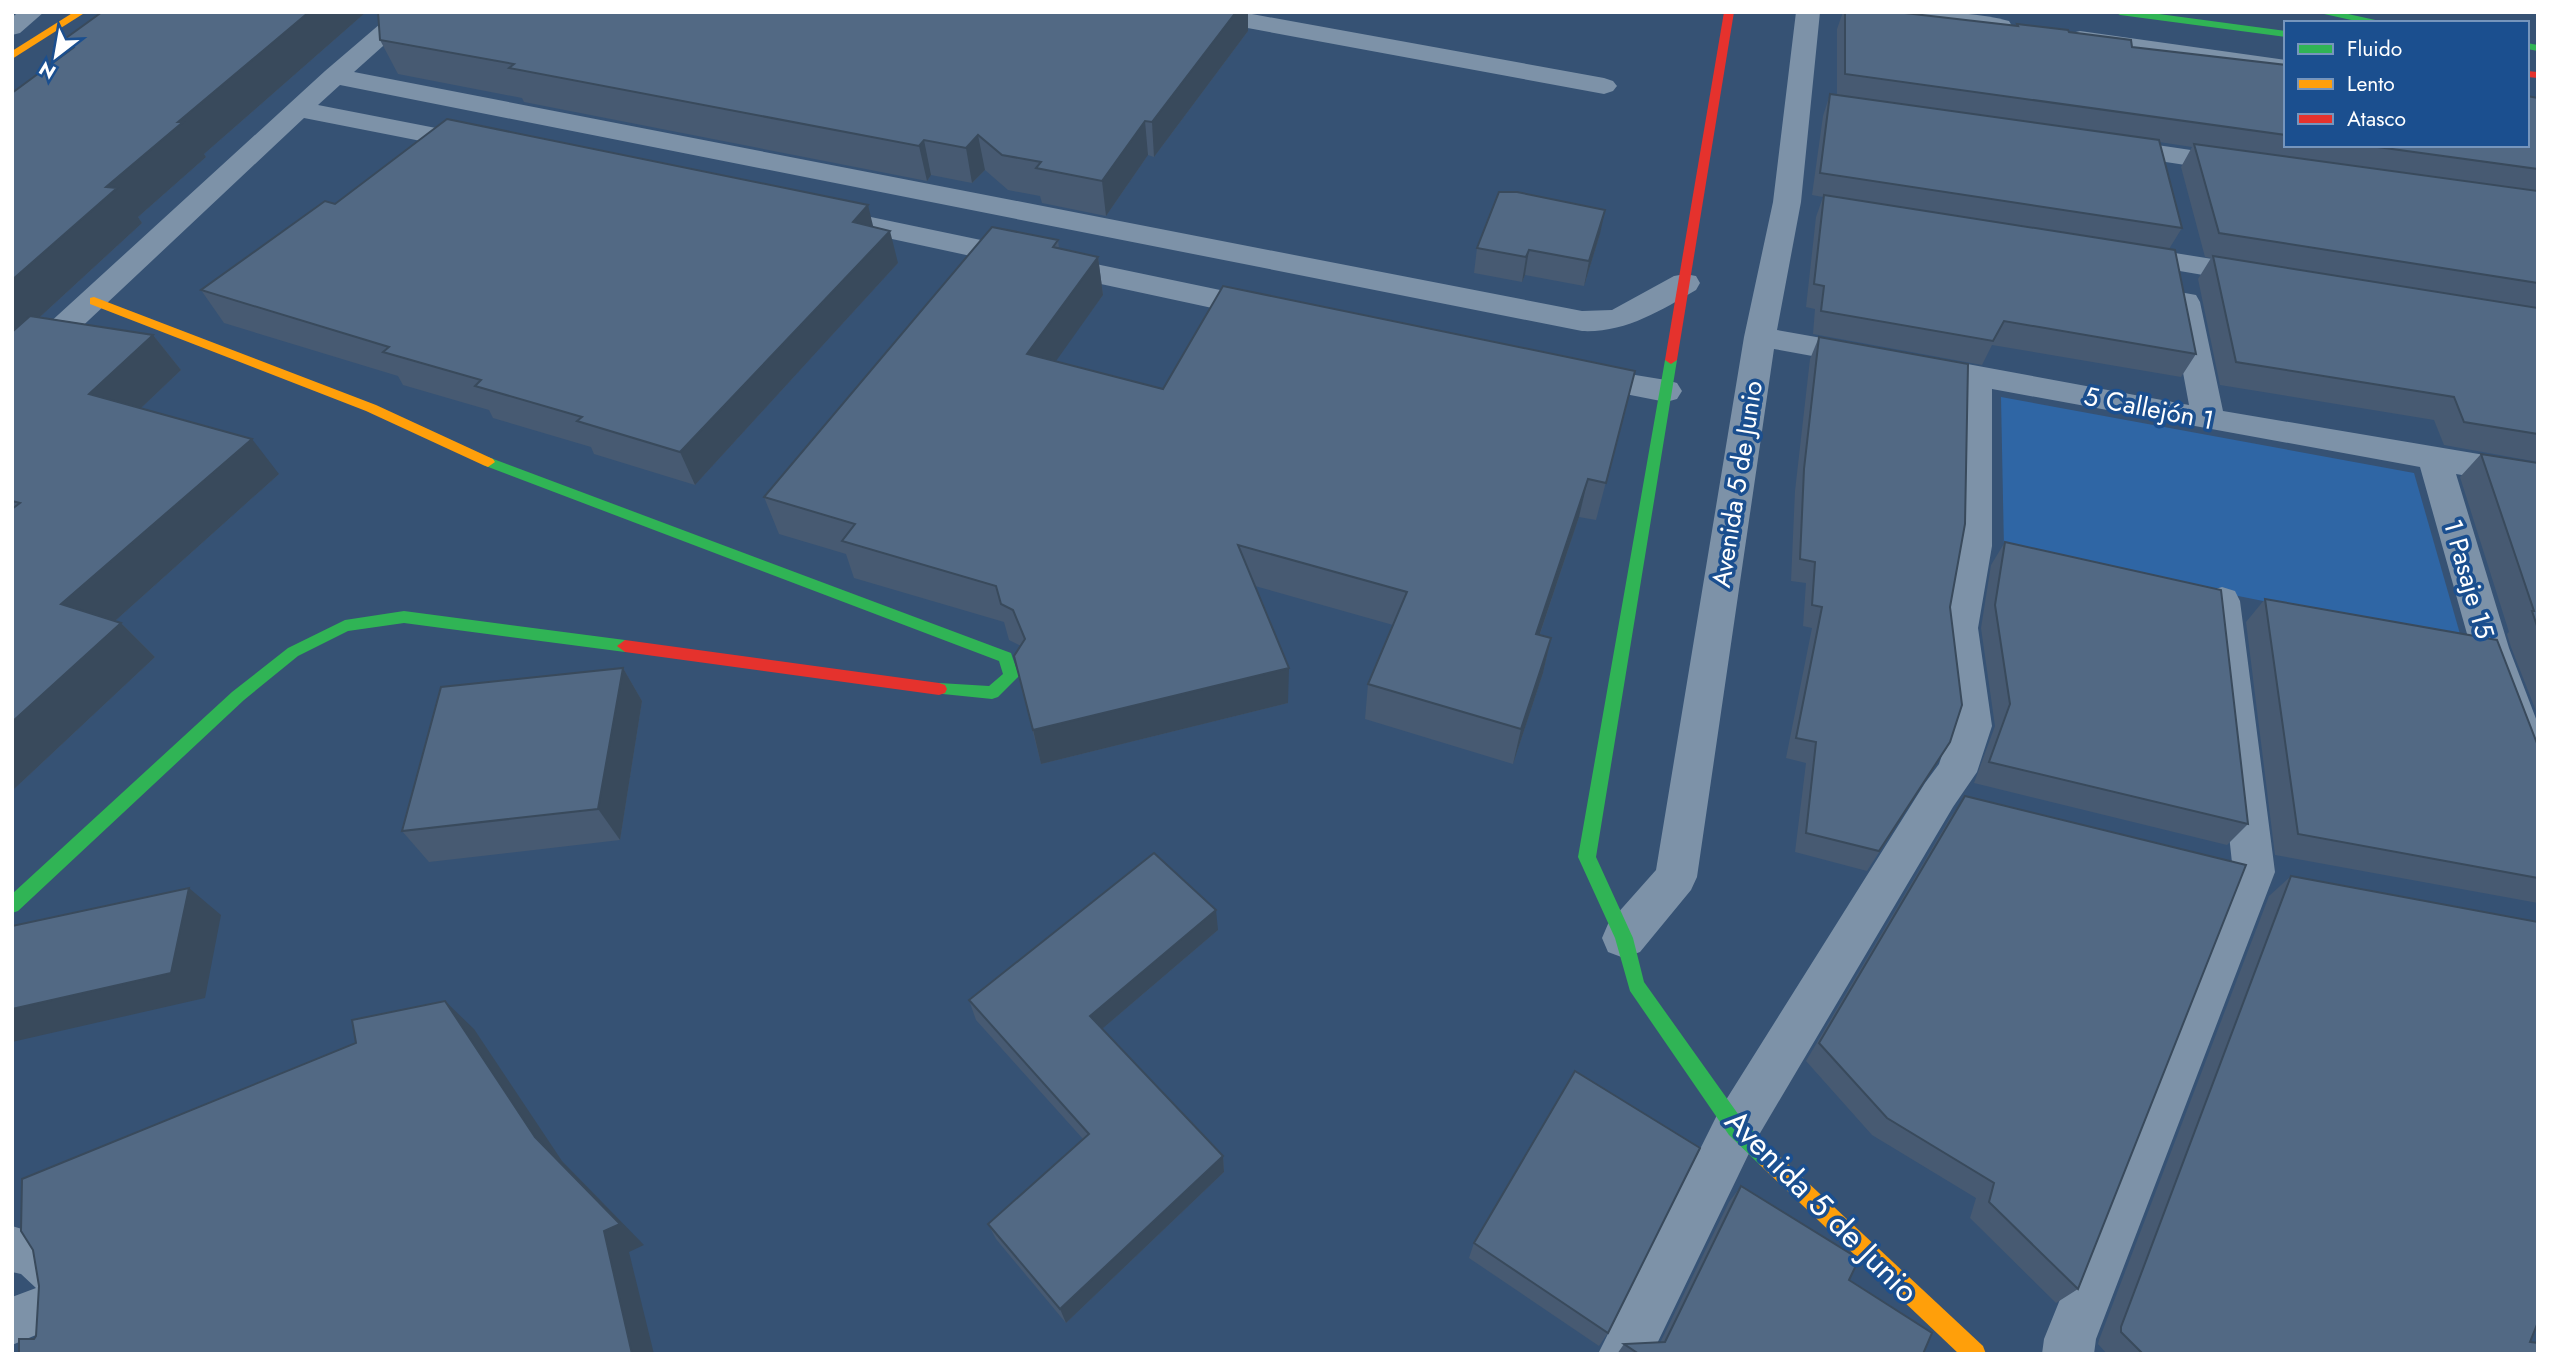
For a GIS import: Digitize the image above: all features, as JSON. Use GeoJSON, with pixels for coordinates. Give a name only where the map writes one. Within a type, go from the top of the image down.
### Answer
{"type":"FeatureCollection","features":[{"type":"Feature","properties":{"kind":"street"},"geometry":{"type":"LineString","coordinates":[[12,55],[62,12]]}},
{"type":"Feature","properties":{"kind":"street"},"geometry":{"type":"LineString","coordinates":[[12,55],[81,12]]}},
{"type":"Feature","properties":{"kind":"street"},"geometry":{"type":"LineString","coordinates":[[12,375],[334,76],[409,12]]}},
{"type":"Feature","properties":{"kind":"street"},"geometry":{"type":"LineString","coordinates":[[1199,12],[1604,86]]}},
{"type":"Feature","properties":{"kind":"street","name":"Avenida 5 de Junio"},"geometry":{"type":"LineString","coordinates":[[1729,12],[1587,857],[1624,938],[1636,985],[1736,1128],[1975,1354]]}},
{"type":"Feature","properties":{"kind":"street","name":"Avenida 5 de Junio"},"geometry":{"type":"LineString","coordinates":[[1624,938],[1676,877],[1760,337],[1800,204],[1813,104],[1808,12]]}},
{"type":"Feature","properties":{"kind":"street"},"geometry":{"type":"LineString","coordinates":[[1931,12],[1951,19],[2019,29]]}},
{"type":"Feature","properties":{"kind":"street"},"geometry":{"type":"LineString","coordinates":[[2120,12],[2284,34]]}},
{"type":"Feature","properties":{"kind":"street"},"geometry":{"type":"LineString","coordinates":[[2322,12],[2373,21]]}},
{"type":"Feature","properties":{"kind":"street"},"geometry":{"type":"LineString","coordinates":[[2161,17],[2167,51]]}},
{"type":"Feature","properties":{"kind":"street"},"geometry":{"type":"LineString","coordinates":[[2059,35],[2284,68]]}},
{"type":"Feature","properties":{"kind":"street"},"geometry":{"type":"LineString","coordinates":[[334,76],[1590,322],[1615,321],[1685,283]]}},
{"type":"Feature","properties":{"kind":"street"},"geometry":{"type":"LineString","coordinates":[[300,109],[498,148]]}},
{"type":"Feature","properties":{"kind":"street"},"geometry":{"type":"LineString","coordinates":[[2080,142],[2164,166],[2269,169]]}},
{"type":"Feature","properties":{"kind":"street"},"geometry":{"type":"LineString","coordinates":[[795,210],[1296,316]]}},
{"type":"Feature","properties":{"kind":"street"},"geometry":{"type":"LineString","coordinates":[[2097,250],[2183,256],[2283,280]]}},
{"type":"Feature","properties":{"kind":"street"},"geometry":{"type":"LineString","coordinates":[[2183,256],[2208,419]]}},
{"type":"Feature","properties":{"kind":"street"},"geometry":{"type":"LineString","coordinates":[[12,905],[237,696],[293,652],[345,626],[404,617],[462,623],[967,693],[992,693],[1011,676],[1006,657],[980,646],[495,465],[371,408],[94,301]]}},
{"type":"Feature","properties":{"kind":"street","name":"5 Callejón 1"},"geometry":{"type":"LineString","coordinates":[[1760,337],[2538,476]]}},
{"type":"Feature","properties":{"kind":"street"},"geometry":{"type":"LineString","coordinates":[[1553,370],[1666,391]]}},
{"type":"Feature","properties":{"kind":"street"},"geometry":{"type":"LineString","coordinates":[[1624,1354],[1736,1128],[1959,800],[1957,772],[1972,726],[1959,628],[1987,549],[1976,376]]}},
{"type":"Feature","properties":{"kind":"street","name":"1 Pasaje 15"},"geometry":{"type":"LineString","coordinates":[[2434,457],[2490,648],[2538,778]]}},
{"type":"Feature","properties":{"kind":"street"},"geometry":{"type":"LineString","coordinates":[[2068,1354],[2070,1339],[2254,871],[2223,600]]}},
{"type":"Feature","properties":{"kind":"street"},"geometry":{"type":"LineString","coordinates":[[2449,641],[2490,648]]}},
{"type":"Feature","properties":{"kind":"lane"},"geometry":{"type":"LineString","coordinates":[[12,28],[33,12]]}},
{"type":"Feature","properties":{"kind":"lane"},"geometry":{"type":"LineString","coordinates":[[12,1249],[33,1255],[58,1275],[61,1302],[59,1354]]}},
{"type":"Feature","properties":{"kind":"lane"},"geometry":{"type":"LineString","coordinates":[[12,1321],[61,1302]]}},
{"type":"Feature","properties":{"kind":"shaded area"},"geometry":{"type":"Polygon","coordinates":[[[2001,397],[2414,473],[2462,641],[2004,549],[2001,397]]]}},
{"type":"Feature","properties":{"kind":"building"},"geometry":{"type":"Polygon","coordinates":[[[102,12],[309,12],[178,122],[183,122],[106,187],[117,188],[12,280],[12,93],[73,48],[55,46],[102,12]]]}},
{"type":"Feature","properties":{"kind":"building"},"geometry":{"type":"Polygon","coordinates":[[[378,12],[1236,12],[1152,122],[1145,121],[1102,181],[1036,168],[1041,162],[1002,155],[978,135],[966,148],[924,140],[919,146],[509,68],[514,64],[380,40],[378,12]]]}},
{"type":"Feature","properties":{"kind":"building"},"geometry":{"type":"Polygon","coordinates":[[[1845,12],[1896,12],[2068,30],[2131,40],[2132,47],[2284,65],[2284,135],[1845,74],[1845,12]]]}},
{"type":"Feature","properties":{"kind":"building"},"geometry":{"type":"Polygon","coordinates":[[[1830,94],[2159,140],[2182,228],[1820,173],[1830,94]]]}},
{"type":"Feature","properties":{"kind":"building"},"geometry":{"type":"Polygon","coordinates":[[[2529,96],[2538,98],[2538,169],[2378,147],[2529,147],[2529,96]]]}},
{"type":"Feature","properties":{"kind":"building"},"geometry":{"type":"Polygon","coordinates":[[[447,119],[868,205],[853,222],[890,231],[680,452],[577,421],[582,417],[475,386],[481,380],[383,352],[389,347],[201,290],[325,201],[335,204],[447,119]]]}},
{"type":"Feature","properties":{"kind":"building"},"geometry":{"type":"Polygon","coordinates":[[[2194,144],[2538,191],[2538,283],[2219,233],[2194,144]]]}},
{"type":"Feature","properties":{"kind":"building"},"geometry":{"type":"Polygon","coordinates":[[[1499,192],[1517,192],[1605,210],[1589,261],[1529,250],[1526,257],[1477,248],[1499,192]]]}},
{"type":"Feature","properties":{"kind":"building"},"geometry":{"type":"Polygon","coordinates":[[[1824,195],[2175,250],[2196,354],[2004,321],[1993,341],[1821,311],[1824,286],[1814,284],[1824,195]]]}},
{"type":"Feature","properties":{"kind":"building"},"geometry":{"type":"Polygon","coordinates":[[[992,227],[1058,240],[1053,247],[1098,257],[1027,354],[1163,389],[1223,286],[1635,371],[1606,483],[1588,479],[1536,634],[1551,638],[1521,729],[1368,684],[1407,592],[1238,545],[1289,668],[1033,730],[1014,656],[1025,639],[1013,610],[1001,604],[996,586],[842,541],[855,524],[764,497],[992,227]]]}},
{"type":"Feature","properties":{"kind":"building"},"geometry":{"type":"Polygon","coordinates":[[[2213,256],[2538,308],[2538,434],[2464,422],[2454,397],[2236,362],[2213,256]]]}},
{"type":"Feature","properties":{"kind":"building"},"geometry":{"type":"Polygon","coordinates":[[[30,316],[153,335],[89,394],[252,439],[61,604],[121,623],[12,722],[12,509],[20,503],[12,501],[12,332],[30,316]]]}},
{"type":"Feature","properties":{"kind":"building"},"geometry":{"type":"Polygon","coordinates":[[[1819,337],[1968,364],[1965,524],[1950,607],[1962,705],[1950,742],[1879,851],[1806,833],[1816,742],[1796,738],[1822,607],[1812,605],[1815,562],[1800,559],[1804,469],[1819,337]]]}},
{"type":"Feature","properties":{"kind":"building"},"geometry":{"type":"Polygon","coordinates":[[[2481,454],[2538,463],[2538,629],[2534,611],[2481,454]]]}},
{"type":"Feature","properties":{"kind":"building"},"geometry":{"type":"Polygon","coordinates":[[[2005,542],[2221,590],[2248,824],[1989,762],[2010,704],[1995,605],[2005,542]]]}},
{"type":"Feature","properties":{"kind":"building"},"geometry":{"type":"Polygon","coordinates":[[[2265,599],[2497,640],[2538,746],[2538,878],[2298,834],[2265,599]]]}},
{"type":"Feature","properties":{"kind":"building"},"geometry":{"type":"Polygon","coordinates":[[[623,668],[598,809],[402,831],[441,687],[623,668]]]}},
{"type":"Feature","properties":{"kind":"building"},"geometry":{"type":"Polygon","coordinates":[[[1965,796],[2246,865],[2078,1289],[1989,1202],[1994,1183],[1887,1118],[1819,1043],[1965,796]]]}},
{"type":"Feature","properties":{"kind":"building"},"geometry":{"type":"Polygon","coordinates":[[[1154,853],[1216,910],[1090,1016],[1223,1156],[1060,1309],[988,1224],[1089,1134],[969,1000],[1154,853]]]}},
{"type":"Feature","properties":{"kind":"building"},"geometry":{"type":"Polygon","coordinates":[[[2291,876],[2538,922],[2538,1322],[2530,1342],[2538,1343],[2538,1354],[2142,1354],[2121,1332],[2291,876]]]}},
{"type":"Feature","properties":{"kind":"building"},"geometry":{"type":"Polygon","coordinates":[[[189,888],[171,973],[12,1009],[12,926],[189,888]]]}},
{"type":"Feature","properties":{"kind":"building"},"geometry":{"type":"Polygon","coordinates":[[[445,1001],[535,1137],[620,1224],[604,1231],[632,1354],[19,1354],[19,1339],[34,1339],[36,1336],[39,1286],[33,1250],[21,1231],[22,1179],[356,1043],[352,1020],[445,1001]]]}},
{"type":"Feature","properties":{"kind":"building"},"geometry":{"type":"Polygon","coordinates":[[[1575,1071],[1700,1148],[1608,1333],[1474,1243],[1575,1071]]]}},
{"type":"Feature","properties":{"kind":"building"},"geometry":{"type":"Polygon","coordinates":[[[1741,1186],[1859,1259],[1849,1280],[1932,1333],[1923,1354],[1639,1354],[1624,1344],[1665,1342],[1741,1186]]]}},
{"type":"Feature","properties":{"kind":"traffic: fast"},"geometry":{"type":"LineString","coordinates":[[2120,12],[2284,34]]}},
{"type":"Feature","properties":{"kind":"traffic: fast"},"geometry":{"type":"LineString","coordinates":[[2320,12],[2372,21]]}},
{"type":"Feature","properties":{"kind":"traffic: fast"},"geometry":{"type":"LineString","coordinates":[[2529,46],[2538,48]]}},
{"type":"Feature","properties":{"kind":"traffic: fast"},"geometry":{"type":"LineString","coordinates":[[1671,360],[1587,857],[1624,938],[1636,985],[1736,1128],[1767,1158]]}},
{"type":"Feature","properties":{"kind":"traffic: fast"},"geometry":{"type":"LineString","coordinates":[[488,462],[1006,657],[1011,676],[992,693],[939,689]]}},
{"type":"Feature","properties":{"kind":"traffic: fast"},"geometry":{"type":"LineString","coordinates":[[12,905],[238,696],[293,652],[345,626],[404,617],[625,646]]}},
{"type":"Feature","properties":{"kind":"traffic: slow"},"geometry":{"type":"LineString","coordinates":[[12,56],[81,12]]}},
{"type":"Feature","properties":{"kind":"traffic: slow"},"geometry":{"type":"LineString","coordinates":[[94,301],[371,408],[488,462]]}},
{"type":"Feature","properties":{"kind":"traffic: slow"},"geometry":{"type":"LineString","coordinates":[[1767,1158],[1975,1354]]}},
{"type":"Feature","properties":{"kind":"traffic: jam"},"geometry":{"type":"LineString","coordinates":[[1671,360],[1729,12]]}},
{"type":"Feature","properties":{"kind":"traffic: jam"},"geometry":{"type":"LineString","coordinates":[[2529,74],[2538,75]]}},
{"type":"Feature","properties":{"kind":"traffic: jam"},"geometry":{"type":"LineString","coordinates":[[625,646],[939,689]]}}]}
